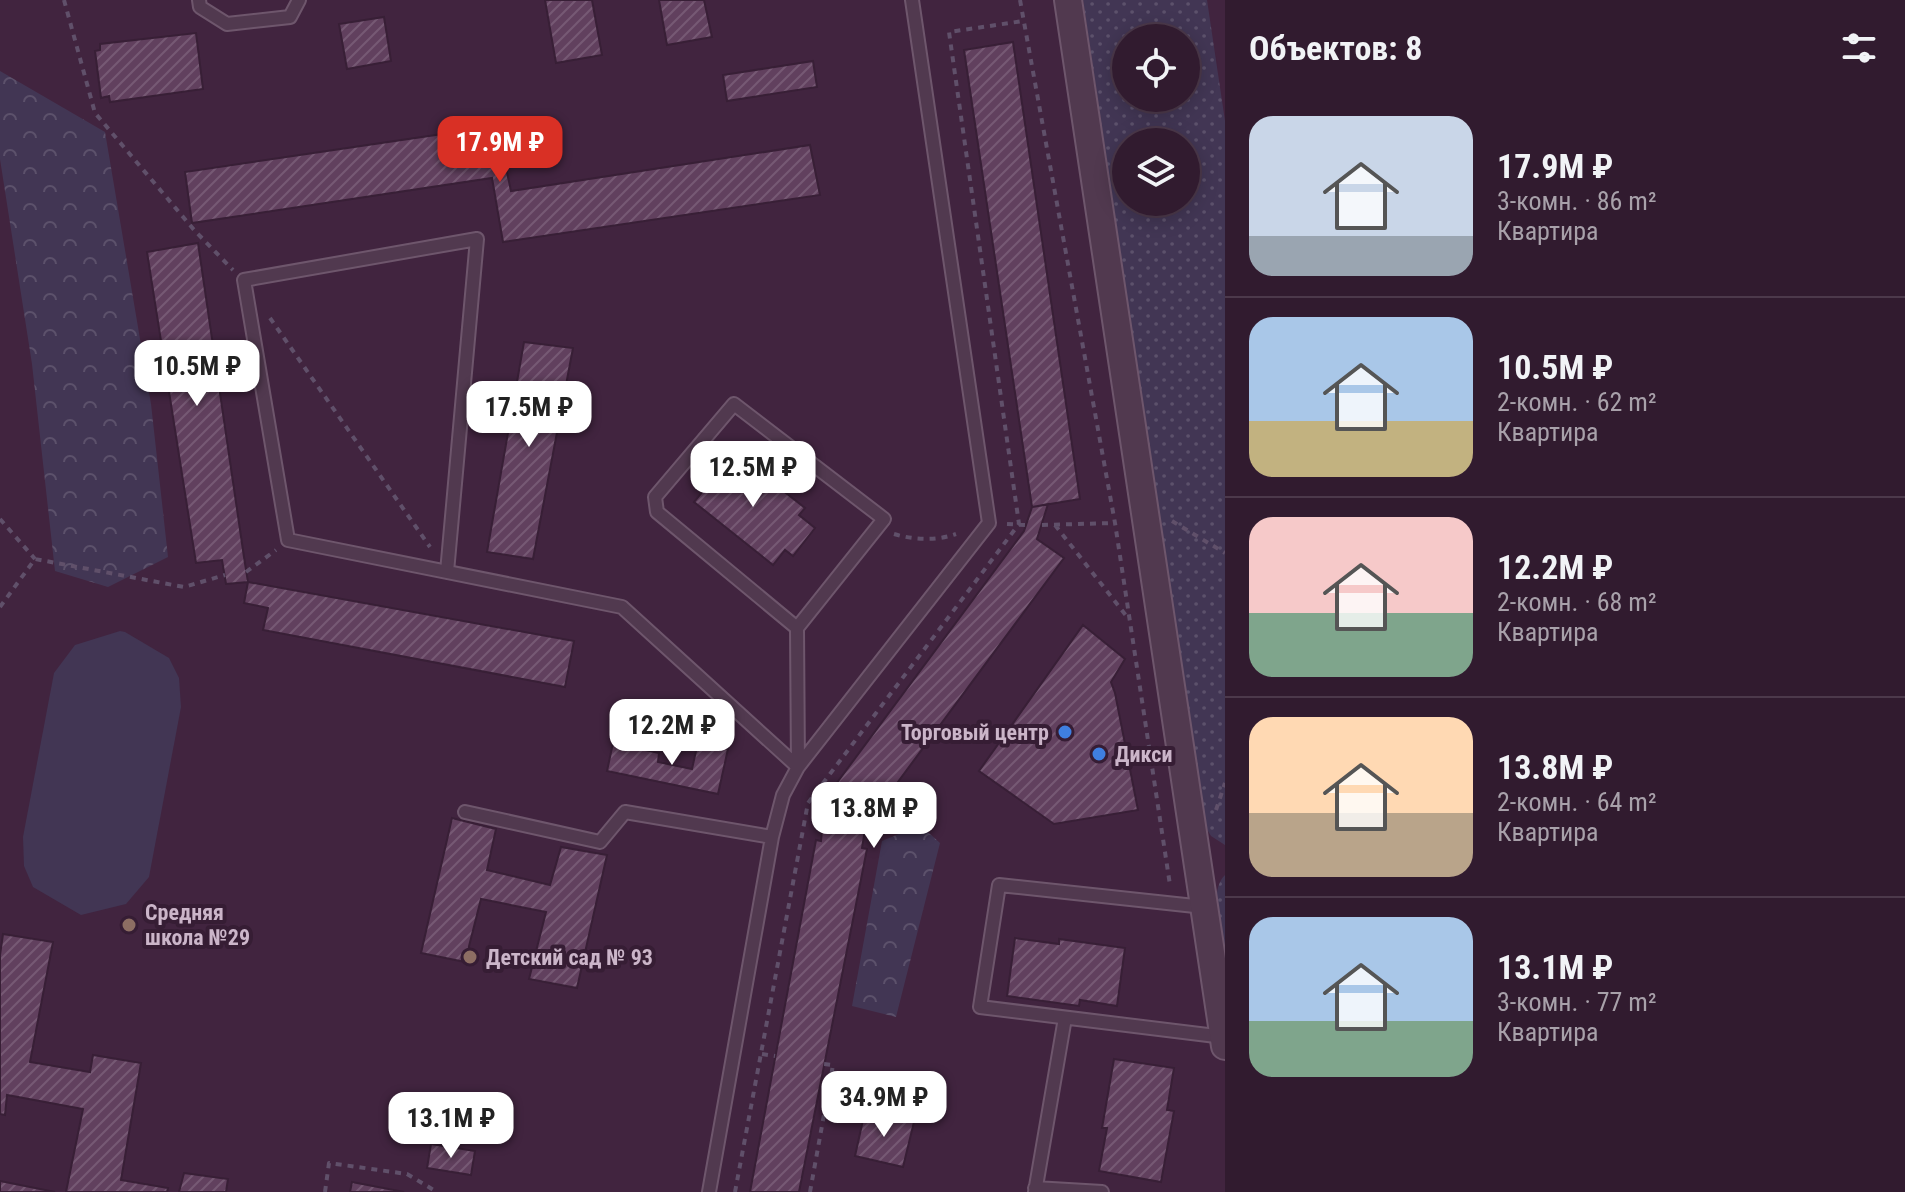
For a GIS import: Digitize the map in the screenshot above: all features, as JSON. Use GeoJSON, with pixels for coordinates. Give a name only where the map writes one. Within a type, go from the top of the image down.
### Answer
{"type":"FeatureCollection","features":[{"type":"Feature","properties":{"kind":"street"},"geometry":{"type":"LineString","coordinates":[[1068,0],[1224,1042]]}},
{"type":"Feature","properties":{"kind":"lane"},"geometry":{"type":"LineString","coordinates":[[199,0],[200,7],[227,24],[290,17],[299,0]]}},
{"type":"Feature","properties":{"kind":"lane"},"geometry":{"type":"LineString","coordinates":[[709,1192],[772,837],[783,795],[798,767],[989,523],[912,0]]}},
{"type":"Feature","properties":{"kind":"lane"},"geometry":{"type":"LineString","coordinates":[[447,572],[477,239],[244,280],[288,540],[447,572],[622,607],[798,767]]}},
{"type":"Feature","properties":{"kind":"lane"},"geometry":{"type":"LineString","coordinates":[[797,628],[657,512],[655,497],[734,404],[884,519],[797,628],[798,767]]}},
{"type":"Feature","properties":{"kind":"lane"},"geometry":{"type":"LineString","coordinates":[[465,812],[600,842],[625,812],[772,837]]}},
{"type":"Feature","properties":{"kind":"lane"},"geometry":{"type":"LineString","coordinates":[[1204,907],[999,885],[980,1007],[1224,1042]]}},
{"type":"Feature","properties":{"kind":"lane"},"geometry":{"type":"LineString","coordinates":[[1065,1018],[1035,1190],[1102,1192]]}},
{"type":"Feature","properties":{"kind":"path"},"geometry":{"type":"LineString","coordinates":[[64,0],[95,113],[195,231],[244,280]]}},
{"type":"Feature","properties":{"kind":"path"},"geometry":{"type":"LineString","coordinates":[[1020,0],[1115,523],[1173,903]]}},
{"type":"Feature","properties":{"kind":"path"},"geometry":{"type":"LineString","coordinates":[[735,1192],[808,803],[1019,524],[949,32],[1023,21]]}},
{"type":"Feature","properties":{"kind":"path"},"geometry":{"type":"LineString","coordinates":[[270,318],[447,572]]}},
{"type":"Feature","properties":{"kind":"path"},"geometry":{"type":"LineString","coordinates":[[1165,517],[1225,553]]}},
{"type":"Feature","properties":{"kind":"path"},"geometry":{"type":"LineString","coordinates":[[0,519],[35,559],[184,587],[225,575]]}},
{"type":"Feature","properties":{"kind":"path"},"geometry":{"type":"LineString","coordinates":[[876,529],[906,538],[942,539],[989,523]]}},
{"type":"Feature","properties":{"kind":"path"},"geometry":{"type":"LineString","coordinates":[[1042,525],[1115,523]]}},
{"type":"Feature","properties":{"kind":"path"},"geometry":{"type":"LineString","coordinates":[[1019,524],[1026,525]]}},
{"type":"Feature","properties":{"kind":"path"},"geometry":{"type":"LineString","coordinates":[[1055,525],[1130,620]]}},
{"type":"Feature","properties":{"kind":"path"},"geometry":{"type":"LineString","coordinates":[[246,572],[288,540]]}},
{"type":"Feature","properties":{"kind":"path"},"geometry":{"type":"LineString","coordinates":[[0,607],[35,559]]}},
{"type":"Feature","properties":{"kind":"path"},"geometry":{"type":"LineString","coordinates":[[762,1053],[775,1056]]}},
{"type":"Feature","properties":{"kind":"path"},"geometry":{"type":"LineString","coordinates":[[810,1192],[833,1065],[824,1064]]}},
{"type":"Feature","properties":{"kind":"path"},"geometry":{"type":"LineString","coordinates":[[325,1192],[329,1163],[407,1174],[437,1192]]}},
{"type":"Feature","properties":{"kind":"green space"},"geometry":{"type":"Polygon","coordinates":[[[1083,0],[1207,0],[1225,121],[1225,845],[1211,836],[1205,826],[1115,216],[1200,216],[1200,128],[1112,128],[1112,196],[1083,0]]]}},
{"type":"Feature","properties":{"kind":"green space"},"geometry":{"type":"Polygon","coordinates":[[[0,71],[105,132],[151,404],[168,557],[108,587],[55,571],[32,364],[0,159],[0,71]]]}},
{"type":"Feature","properties":{"kind":"green space"},"geometry":{"type":"Polygon","coordinates":[[[120,631],[169,658],[179,678],[181,707],[149,877],[126,904],[81,915],[33,887],[24,866],[23,837],[54,673],[75,645],[120,631]]]}},
{"type":"Feature","properties":{"kind":"green space"},"geometry":{"type":"Polygon","coordinates":[[[920,825],[940,843],[896,1017],[852,1006],[882,841],[920,825]]]}},
{"type":"Feature","properties":{"kind":"green space"},"geometry":{"type":"Polygon","coordinates":[[[1225,875],[1225,964],[1216,904],[1220,883],[1225,875]]]}},
{"type":"Feature","properties":{"kind":"building"},"geometry":{"type":"Polygon","coordinates":[[[545,0],[592,0],[602,55],[556,63],[545,0]]]}},
{"type":"Feature","properties":{"kind":"building"},"geometry":{"type":"Polygon","coordinates":[[[659,0],[704,0],[712,37],[667,45],[659,0]]]}},
{"type":"Feature","properties":{"kind":"building"},"geometry":{"type":"Polygon","coordinates":[[[384,17],[391,61],[347,69],[339,24],[384,17]]]}},
{"type":"Feature","properties":{"kind":"building"},"geometry":{"type":"Polygon","coordinates":[[[196,33],[203,89],[110,102],[109,96],[101,98],[95,51],[100,50],[100,44],[196,33]]]}},
{"type":"Feature","properties":{"kind":"building"},"geometry":{"type":"Polygon","coordinates":[[[1013,42],[1080,499],[1032,507],[964,50],[1013,42]]]}},
{"type":"Feature","properties":{"kind":"building"},"geometry":{"type":"Polygon","coordinates":[[[813,61],[817,87],[727,101],[723,75],[813,61]]]}},
{"type":"Feature","properties":{"kind":"building"},"geometry":{"type":"Polygon","coordinates":[[[497,126],[511,191],[810,145],[820,195],[503,242],[492,178],[192,223],[185,172],[497,126]]]}},
{"type":"Feature","properties":{"kind":"building"},"geometry":{"type":"Polygon","coordinates":[[[198,243],[248,582],[226,584],[222,560],[196,563],[147,252],[198,243]]]}},
{"type":"Feature","properties":{"kind":"building"},"geometry":{"type":"Polygon","coordinates":[[[524,342],[573,348],[533,559],[487,552],[524,342]]]}},
{"type":"Feature","properties":{"kind":"building"},"geometry":{"type":"Polygon","coordinates":[[[721,453],[736,465],[742,458],[764,476],[762,480],[774,490],[777,486],[805,508],[799,515],[815,528],[793,556],[785,550],[773,565],[694,502],[704,490],[696,484],[721,453]]]}},
{"type":"Feature","properties":{"kind":"building"},"geometry":{"type":"Polygon","coordinates":[[[1048,504],[1037,539],[1064,558],[886,798],[882,796],[866,824],[862,848],[867,849],[799,1192],[750,1192],[816,840],[821,841],[824,809],[838,787],[836,784],[1024,531],[1032,507],[1048,504]]]}},
{"type":"Feature","properties":{"kind":"building"},"geometry":{"type":"Polygon","coordinates":[[[248,582],[574,641],[565,687],[263,630],[268,608],[244,603],[248,582]]]}},
{"type":"Feature","properties":{"kind":"building","name":"Торговый центр"},"geometry":{"type":"Polygon","coordinates":[[[1083,625],[1125,659],[1111,682],[1138,810],[1054,824],[979,771],[1083,625]]]}},
{"type":"Feature","properties":{"kind":"building"},"geometry":{"type":"Polygon","coordinates":[[[698,742],[728,749],[718,794],[607,771],[613,743],[659,753],[658,762],[692,769],[698,742]]]}},
{"type":"Feature","properties":{"kind":"building"},"geometry":{"type":"Polygon","coordinates":[[[452,818],[496,829],[487,870],[550,885],[561,847],[607,855],[577,988],[529,979],[546,912],[481,899],[465,962],[421,953],[452,818]]]}},
{"type":"Feature","properties":{"kind":"building"},"geometry":{"type":"Polygon","coordinates":[[[3,934],[53,942],[30,1062],[90,1072],[93,1055],[141,1063],[121,1180],[168,1188],[167,1192],[66,1192],[83,1109],[7,1095],[5,1115],[0,1114],[0,955],[3,934]]]}},
{"type":"Feature","properties":{"kind":"building"},"geometry":{"type":"Polygon","coordinates":[[[1015,938],[1059,944],[1059,939],[1125,948],[1117,1006],[1080,1000],[1079,1006],[1007,996],[1015,938]]]}},
{"type":"Feature","properties":{"kind":"building"},"geometry":{"type":"Polygon","coordinates":[[[1114,1059],[1174,1068],[1167,1110],[1174,1111],[1161,1182],[1099,1171],[1107,1128],[1102,1128],[1114,1059]]]}},
{"type":"Feature","properties":{"kind":"building"},"geometry":{"type":"Polygon","coordinates":[[[865,1111],[914,1122],[903,1167],[855,1156],[865,1111]]]}},
{"type":"Feature","properties":{"kind":"building"},"geometry":{"type":"Polygon","coordinates":[[[431,1144],[475,1151],[471,1175],[427,1168],[431,1144]]]}},
{"type":"Feature","properties":{"kind":"building"},"geometry":{"type":"Polygon","coordinates":[[[184,1173],[228,1179],[226,1192],[179,1192],[184,1173]]]}},
{"type":"Feature","properties":{"kind":"building"},"geometry":{"type":"Polygon","coordinates":[[[0,1181],[55,1192],[0,1192],[0,1181]]]}},
{"type":"Feature","properties":{"kind":"building"},"geometry":{"type":"Polygon","coordinates":[[[352,1182],[404,1192],[350,1192],[352,1182]]]}},
{"type":"Feature","properties":{"kind":"place","name":"Торговый центр"},"geometry":{"type":"Point","coordinates":[1065,732]}},
{"type":"Feature","properties":{"kind":"place","name":"Дикси"},"geometry":{"type":"Point","coordinates":[1099,754]}},
{"type":"Feature","properties":{"kind":"place","name":"Средняя школа №29"},"geometry":{"type":"Point","coordinates":[129,925]}},
{"type":"Feature","properties":{"kind":"place","name":"Детский сад № 93"},"geometry":{"type":"Point","coordinates":[470,957]}}]}
